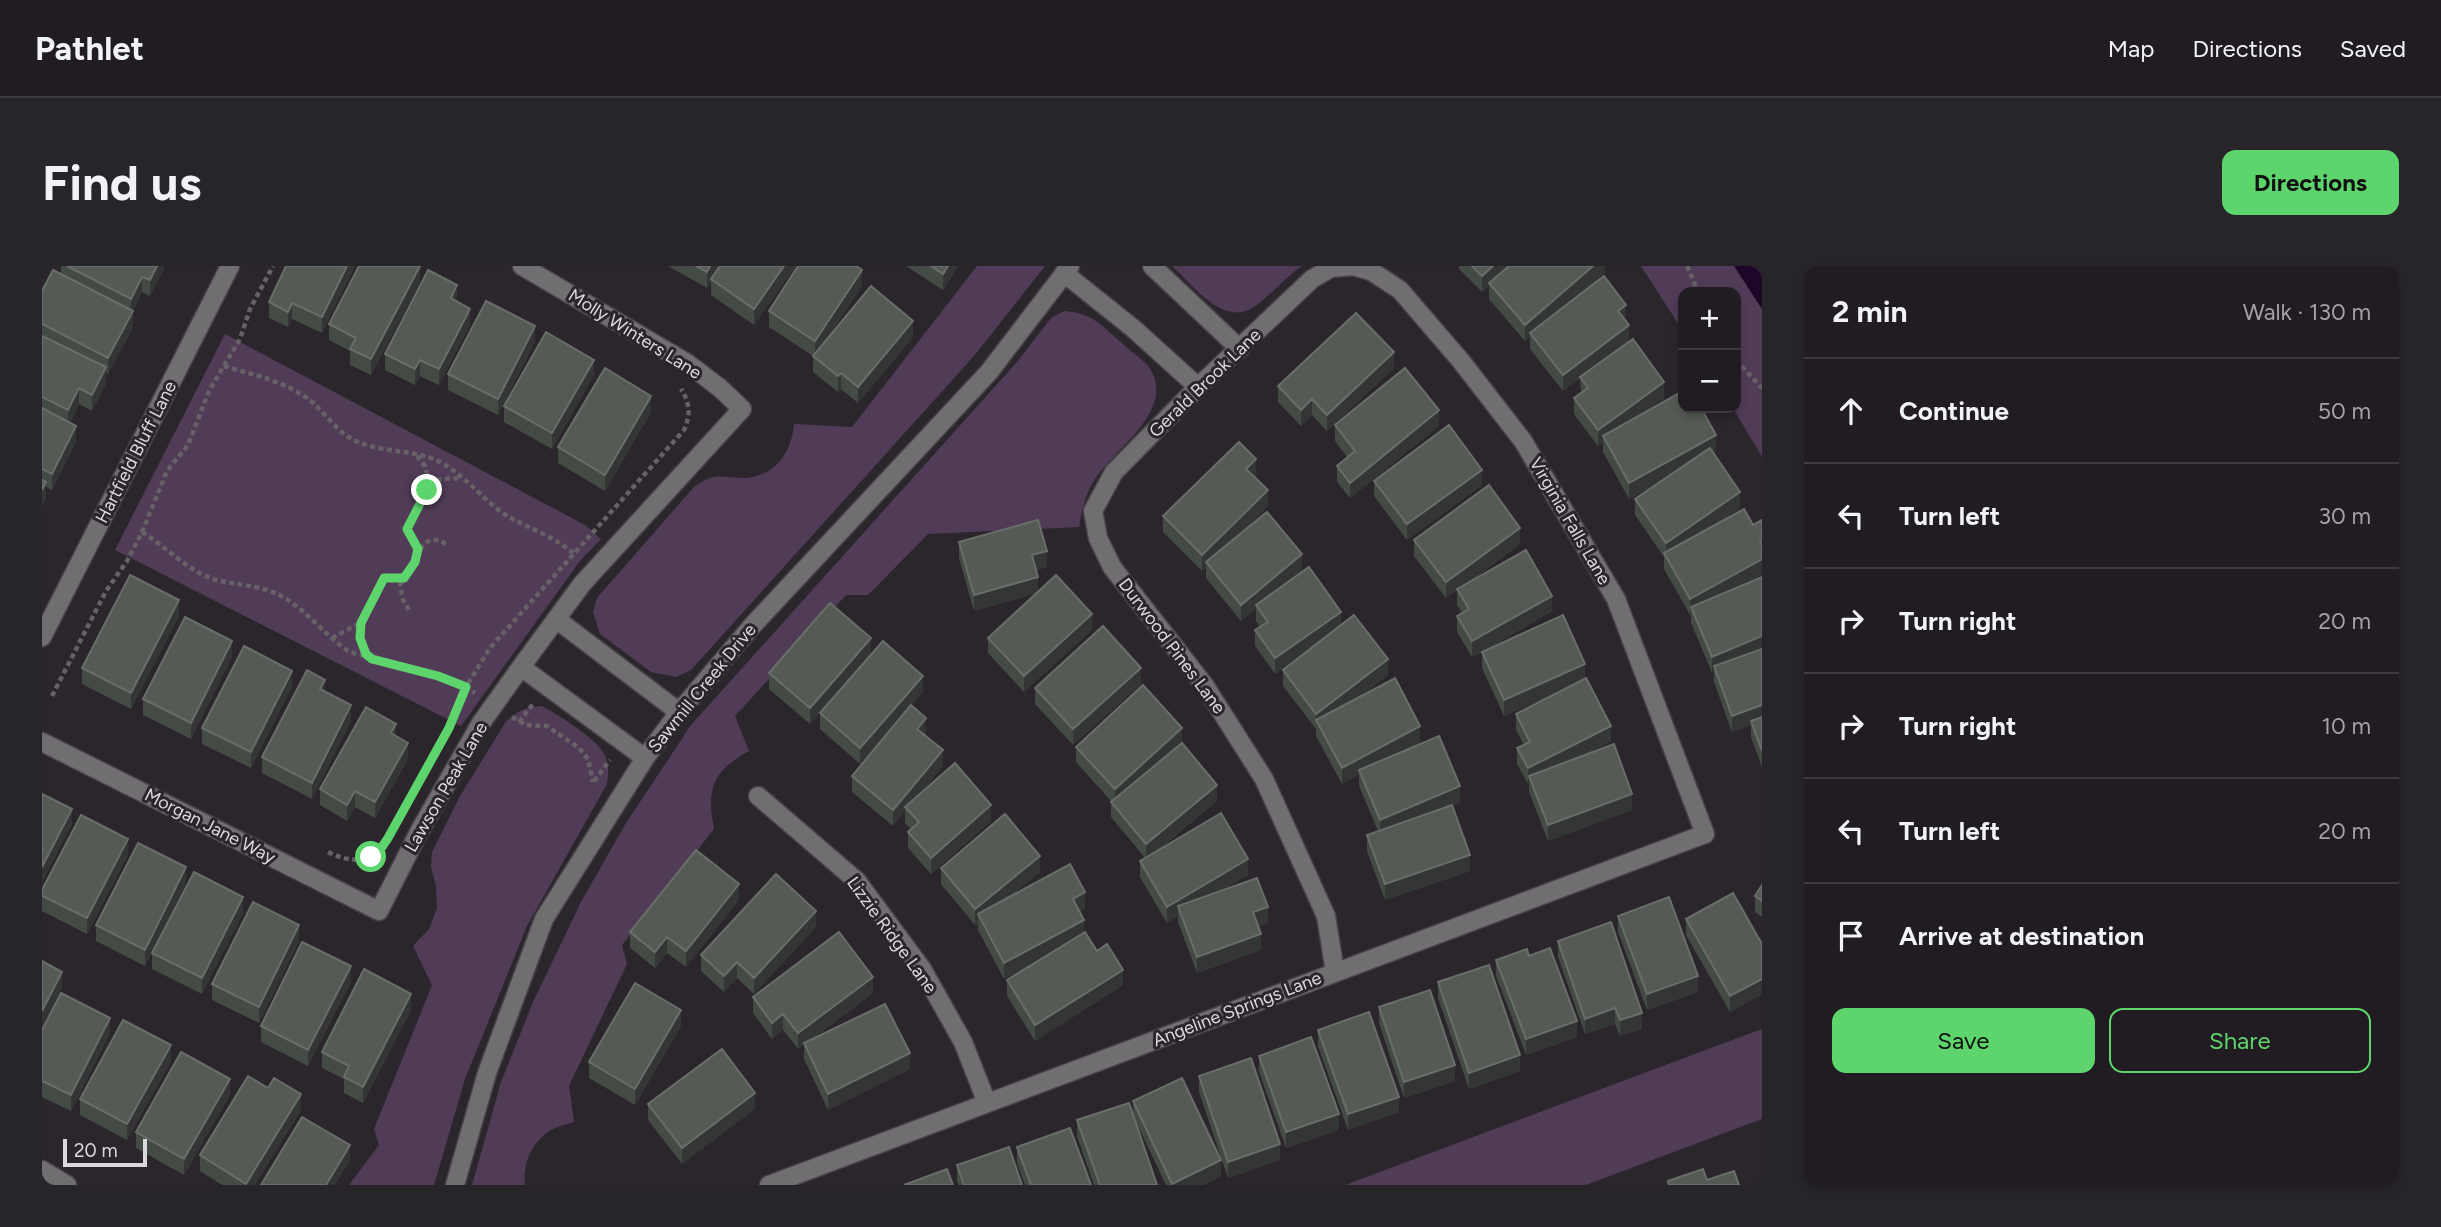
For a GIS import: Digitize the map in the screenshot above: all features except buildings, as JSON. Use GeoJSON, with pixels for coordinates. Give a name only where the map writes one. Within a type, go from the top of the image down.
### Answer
{"type":"FeatureCollection","features":[{"type":"Feature","properties":{"kind":"street","name":"Hartfield Bluff Lane"},"geometry":{"type":"LineString","coordinates":[[42,637],[230,266]]}},
{"type":"Feature","properties":{"kind":"street","name":"Molly Winters Lane"},"geometry":{"type":"LineString","coordinates":[[522,266],[687,363],[742,409]]}},
{"type":"Feature","properties":{"kind":"street"},"geometry":{"type":"LineString","coordinates":[[1152,266],[1240,349]]}},
{"type":"Feature","properties":{"kind":"street","name":"Virginia Falls Lane"},"geometry":{"type":"LineString","coordinates":[[1331,268],[1353,266],[1371,271],[1400,290],[1461,360],[1523,441],[1616,599],[1705,834]]}},
{"type":"Feature","properties":{"kind":"street","name":"Gerald Brook Lane"},"geometry":{"type":"LineString","coordinates":[[1093,512],[1114,472],[1198,387],[1312,279],[1331,268]]}},
{"type":"Feature","properties":{"kind":"street"},"geometry":{"type":"LineString","coordinates":[[1067,269],[1198,387]]}},
{"type":"Feature","properties":{"kind":"street","name":"Sawmill Creek Drive"},"geometry":{"type":"LineString","coordinates":[[455,1185],[487,1073],[544,919],[645,758],[679,712],[752,626],[989,372],[1067,269]]}},
{"type":"Feature","properties":{"kind":"street","name":"Lawson Peak Lane"},"geometry":{"type":"LineString","coordinates":[[379,911],[419,832],[481,723],[520,667],[582,584],[742,409]]}},
{"type":"Feature","properties":{"kind":"street","name":"Durwood Pines Lane"},"geometry":{"type":"LineString","coordinates":[[1093,512],[1098,538],[1112,567],[1206,686],[1264,779],[1326,916],[1335,972]]}},
{"type":"Feature","properties":{"kind":"street"},"geometry":{"type":"LineString","coordinates":[[556,619],[679,712]]}},
{"type":"Feature","properties":{"kind":"street"},"geometry":{"type":"LineString","coordinates":[[520,667],[645,758]]}},
{"type":"Feature","properties":{"kind":"street","name":"Morgan Jane Way"},"geometry":{"type":"LineString","coordinates":[[42,742],[379,911]]}},
{"type":"Feature","properties":{"kind":"street","name":"Lizzie Ridge Lane"},"geometry":{"type":"LineString","coordinates":[[758,796],[857,881],[922,969],[963,1042],[987,1103]]}},
{"type":"Feature","properties":{"kind":"street","name":"Angeline Springs Lane"},"geometry":{"type":"LineString","coordinates":[[769,1185],[1705,834]]}},
{"type":"Feature","properties":{"kind":"street"},"geometry":{"type":"LineString","coordinates":[[42,1170],[66,1185]]}},
{"type":"Feature","properties":{"kind":"path"},"geometry":{"type":"LineString","coordinates":[[52,696],[106,591],[127,561],[142,532],[167,471],[188,445],[201,408],[240,339],[250,309],[273,266]]}},
{"type":"Feature","properties":{"kind":"path"},"geometry":{"type":"LineString","coordinates":[[1687,266],[1696,287]]}},
{"type":"Feature","properties":{"kind":"path"},"geometry":{"type":"LineString","coordinates":[[1741,365],[1762,388]]}},
{"type":"Feature","properties":{"kind":"path"},"geometry":{"type":"LineString","coordinates":[[224,366],[303,395],[336,427],[355,440],[369,446],[438,461],[511,518],[551,536],[573,554]]}},
{"type":"Feature","properties":{"kind":"path"},"geometry":{"type":"LineString","coordinates":[[446,735],[466,687],[490,648],[684,430],[689,407],[686,396],[676,382]]}},
{"type":"Feature","properties":{"kind":"path"},"geometry":{"type":"LineString","coordinates":[[417,455],[428,476],[427,490]]}},
{"type":"Feature","properties":{"kind":"path"},"geometry":{"type":"LineString","coordinates":[[418,549],[407,529],[430,485],[440,479],[462,478]]}},
{"type":"Feature","properties":{"kind":"path"},"geometry":{"type":"LineString","coordinates":[[142,532],[187,565],[209,577],[283,597],[305,612],[350,652],[445,678],[466,687]]}},
{"type":"Feature","properties":{"kind":"path"},"geometry":{"type":"LineString","coordinates":[[409,610],[400,592],[404,578],[415,562],[418,549],[425,542],[441,541],[446,544]]}},
{"type":"Feature","properties":{"kind":"path"},"geometry":{"type":"LineString","coordinates":[[372,659],[362,647],[361,623],[384,578],[404,578]]}},
{"type":"Feature","properties":{"kind":"path"},"geometry":{"type":"LineString","coordinates":[[332,638],[361,623]]}},
{"type":"Feature","properties":{"kind":"path"},"geometry":{"type":"LineString","coordinates":[[547,686],[519,722],[547,726],[562,734],[588,759],[593,782],[623,741]]}},
{"type":"Feature","properties":{"kind":"path"},"geometry":{"type":"LineString","coordinates":[[328,852],[348,861],[362,860],[376,853],[388,838]]}},
{"type":"Feature","properties":{"kind":"shaded area"},"geometry":{"type":"Polygon","coordinates":[[[977,266],[1045,266],[974,356],[691,670],[676,677],[651,672],[600,634],[593,612],[597,598],[694,487],[711,478],[748,478],[771,470],[783,457],[791,442],[794,424],[852,427],[977,266]]]}},
{"type":"Feature","properties":{"kind":"shaded area"},"geometry":{"type":"Polygon","coordinates":[[[1172,266],[1302,266],[1259,304],[1241,312],[1230,312],[1208,300],[1172,266]]]}},
{"type":"Feature","properties":{"kind":"shaded area"},"geometry":{"type":"Polygon","coordinates":[[[1641,266],[1762,266],[1762,457],[1736,413],[1741,413],[1741,287],[1678,287],[1678,323],[1641,266]]]}},
{"type":"Feature","properties":{"kind":"shaded area"},"geometry":{"type":"Polygon","coordinates":[[[1734,266],[1762,266],[1762,309],[1734,266]]]}},
{"type":"Feature","properties":{"kind":"shaded area"},"geometry":{"type":"Polygon","coordinates":[[[1064,311],[1082,314],[1103,326],[1148,366],[1156,388],[1148,416],[1093,482],[1085,500],[1079,527],[928,534],[868,595],[846,595],[735,716],[749,751],[727,766],[715,782],[711,802],[714,829],[622,945],[627,964],[569,1086],[574,1122],[553,1129],[540,1139],[527,1161],[525,1185],[472,1185],[501,1082],[533,1002],[581,902],[626,823],[691,725],[1017,362],[1051,318],[1064,311]]]}},
{"type":"Feature","properties":{"kind":"shaded area"},"geometry":{"type":"Polygon","coordinates":[[[225,334],[585,525],[601,539],[580,561],[461,726],[115,550],[225,334]]]}},
{"type":"Feature","properties":{"kind":"shaded area"},"geometry":{"type":"Polygon","coordinates":[[[541,706],[575,726],[599,747],[607,763],[607,784],[527,926],[465,1079],[434,1185],[349,1185],[379,1145],[374,1129],[432,985],[413,946],[429,929],[437,908],[436,886],[431,867],[432,852],[460,796],[505,723],[521,711],[541,706]]]}},
{"type":"Feature","properties":{"kind":"shaded area"},"geometry":{"type":"Polygon","coordinates":[[[1762,1029],[1762,1119],[1586,1185],[1345,1185],[1762,1029]]]}},
{"type":"Feature","properties":{"kind":"route"},"geometry":{"type":"LineString","coordinates":[[371,857],[388,838],[449,728],[466,687],[452,680],[372,659],[366,654],[360,638],[361,623],[384,578],[404,578],[415,562],[418,549],[407,529],[427,490]]}}]}
